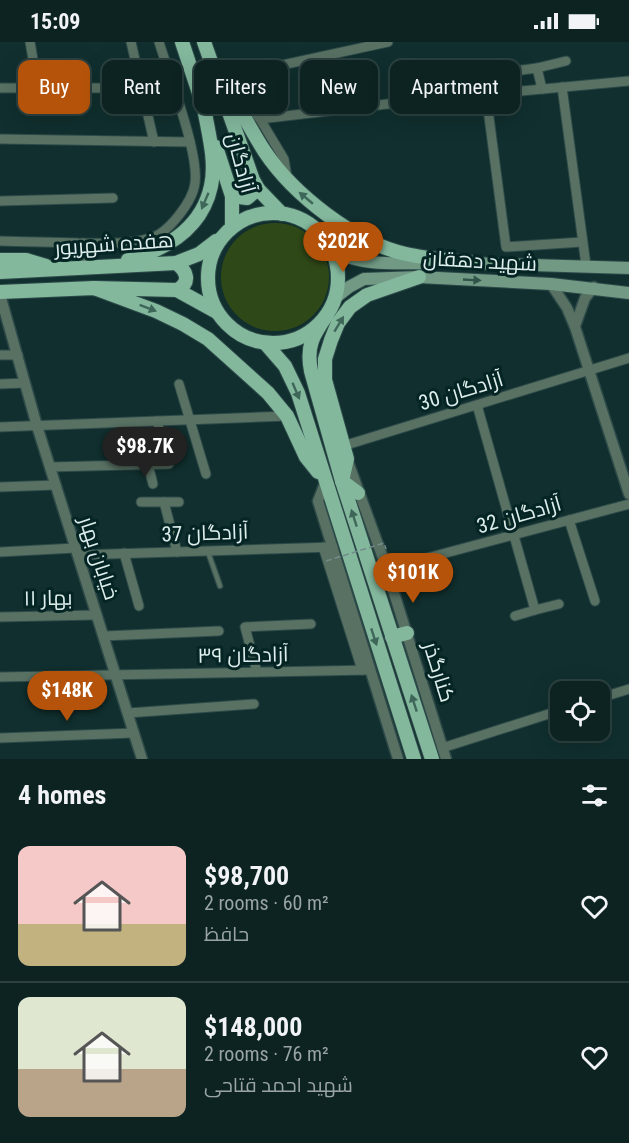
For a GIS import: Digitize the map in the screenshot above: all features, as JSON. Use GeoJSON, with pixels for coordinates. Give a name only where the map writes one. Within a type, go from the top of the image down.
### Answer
{"type":"FeatureCollection","features":[{"type":"Feature","properties":{"kind":"main road","name":"آزادگان"},"geometry":{"type":"LineString","coordinates":[[182,42],[194,78]]}},
{"type":"Feature","properties":{"kind":"main road","name":"آزادگان"},"geometry":{"type":"LineString","coordinates":[[204,42],[214,60]]}},
{"type":"Feature","properties":{"kind":"main road"},"geometry":{"type":"LineString","coordinates":[[105,267],[150,254],[185,233],[198,217],[211,186],[212,172],[212,154],[204,114]]}},
{"type":"Feature","properties":{"kind":"main road","name":"آزادگان"},"geometry":{"type":"LineString","coordinates":[[206,114],[232,196],[227,231]]}},
{"type":"Feature","properties":{"kind":"main road","name":"آزادگان"},"geometry":{"type":"LineString","coordinates":[[234,114],[253,180],[258,189],[282,214]]}},
{"type":"Feature","properties":{"kind":"main road"},"geometry":{"type":"LineString","coordinates":[[242,114],[287,182],[330,217],[382,246],[405,254],[474,263]]}},
{"type":"Feature","properties":{"kind":"main road"},"geometry":{"type":"LineString","coordinates":[[232,196],[247,198],[258,189]]}},
{"type":"Feature","properties":{"kind":"main road"},"geometry":{"type":"LineString","coordinates":[[327,315],[315,328],[299,338],[282,342],[265,343],[246,337],[229,327],[217,312],[209,294],[207,277],[209,261],[227,231],[247,218],[264,213],[282,214],[303,220],[320,233],[332,251],[337,266],[338,282],[335,298],[327,315],[313,335],[308,356],[342,481],[432,759]]}},
{"type":"Feature","properties":{"kind":"main road","name":"هفده شهریور"},"geometry":{"type":"LineString","coordinates":[[0,272],[176,263],[200,254],[227,231]]}},
{"type":"Feature","properties":{"kind":"main road","name":"شهید دهقان"},"geometry":{"type":"LineString","coordinates":[[332,251],[348,259],[365,263],[474,263],[629,268]]}},
{"type":"Feature","properties":{"kind":"main road"},"geometry":{"type":"LineString","coordinates":[[0,260],[26,260],[59,269]]}},
{"type":"Feature","properties":{"kind":"main road"},"geometry":{"type":"LineString","coordinates":[[176,263],[184,269],[186,275],[185,282],[177,290]]}},
{"type":"Feature","properties":{"kind":"main road"},"geometry":{"type":"LineString","coordinates":[[335,298],[364,279],[358,272],[360,266],[365,263]]}},
{"type":"Feature","properties":{"kind":"main road"},"geometry":{"type":"LineString","coordinates":[[342,481],[345,453],[325,381],[325,359],[338,323],[350,307],[367,295],[420,277]]}},
{"type":"Feature","properties":{"kind":"main road","name":"شهید دهقان"},"geometry":{"type":"LineString","coordinates":[[364,279],[420,277],[594,287],[629,293]]}},
{"type":"Feature","properties":{"kind":"main road"},"geometry":{"type":"LineString","coordinates":[[94,288],[156,311],[208,339],[268,393],[287,416],[306,457],[325,483]]}},
{"type":"Feature","properties":{"kind":"main road","name":"هفده شهریور"},"geometry":{"type":"LineString","coordinates":[[0,296],[94,288],[177,290],[194,297],[217,312]]}},
{"type":"Feature","properties":{"kind":"main road"},"geometry":{"type":"LineString","coordinates":[[265,343],[285,366],[298,393],[414,759]]}},
{"type":"Feature","properties":{"kind":"main road"},"geometry":{"type":"LineString","coordinates":[[285,366],[296,357],[308,356]]}},
{"type":"Feature","properties":{"kind":"main road"},"geometry":{"type":"LineString","coordinates":[[342,481],[358,493]]}},
{"type":"Feature","properties":{"kind":"main road"},"geometry":{"type":"LineString","coordinates":[[392,637],[407,633]]}},
{"type":"Feature","properties":{"kind":"street"},"geometry":{"type":"LineString","coordinates":[[30,42],[33,60]]}},
{"type":"Feature","properties":{"kind":"street"},"geometry":{"type":"LineString","coordinates":[[131,42],[135,60]]}},
{"type":"Feature","properties":{"kind":"street"},"geometry":{"type":"LineString","coordinates":[[0,241],[118,243],[153,238],[172,223],[185,206],[195,184],[190,142],[159,42]]}},
{"type":"Feature","properties":{"kind":"street"},"geometry":{"type":"LineString","coordinates":[[288,64],[388,42]]}},
{"type":"Feature","properties":{"kind":"street"},"geometry":{"type":"LineString","coordinates":[[520,70],[566,61]]}},
{"type":"Feature","properties":{"kind":"street"},"geometry":{"type":"LineString","coordinates":[[537,68],[542,89]]}},
{"type":"Feature","properties":{"kind":"street"},"geometry":{"type":"LineString","coordinates":[[520,91],[629,81]]}},
{"type":"Feature","properties":{"kind":"street"},"geometry":{"type":"LineString","coordinates":[[562,87],[586,266]]}},
{"type":"Feature","properties":{"kind":"street"},"geometry":{"type":"LineString","coordinates":[[0,88],[18,88]]}},
{"type":"Feature","properties":{"kind":"street"},"geometry":{"type":"LineString","coordinates":[[260,119],[390,105]]}},
{"type":"Feature","properties":{"kind":"street"},"geometry":{"type":"LineString","coordinates":[[148,114],[154,142]]}},
{"type":"Feature","properties":{"kind":"street"},"geometry":{"type":"LineString","coordinates":[[255,114],[284,159],[287,182]]}},
{"type":"Feature","properties":{"kind":"street"},"geometry":{"type":"LineString","coordinates":[[489,114],[506,247],[582,242]]}},
{"type":"Feature","properties":{"kind":"street"},"geometry":{"type":"LineString","coordinates":[[0,140],[190,142]]}},
{"type":"Feature","properties":{"kind":"street"},"geometry":{"type":"LineString","coordinates":[[0,201],[113,198]]}},
{"type":"Feature","properties":{"kind":"street"},"geometry":{"type":"LineString","coordinates":[[82,269],[84,243]]}},
{"type":"Feature","properties":{"kind":"street"},"geometry":{"type":"LineString","coordinates":[[551,284],[567,308],[575,327],[629,494]]}},
{"type":"Feature","properties":{"kind":"street"},"geometry":{"type":"LineString","coordinates":[[575,327],[585,298],[594,287]]}},
{"type":"Feature","properties":{"kind":"street","name":"خیابان بهار"},"geometry":{"type":"LineString","coordinates":[[0,296],[37,426],[142,759]]}},
{"type":"Feature","properties":{"kind":"street"},"geometry":{"type":"LineString","coordinates":[[0,355],[18,355]]}},
{"type":"Feature","properties":{"kind":"street","name":"آزادگان 30"},"geometry":{"type":"LineString","coordinates":[[345,453],[477,405],[629,358]]}},
{"type":"Feature","properties":{"kind":"street"},"geometry":{"type":"LineString","coordinates":[[0,384],[25,383]]}},
{"type":"Feature","properties":{"kind":"street"},"geometry":{"type":"LineString","coordinates":[[179,384],[206,474]]}},
{"type":"Feature","properties":{"kind":"street"},"geometry":{"type":"LineString","coordinates":[[477,405],[535,610]]}},
{"type":"Feature","properties":{"kind":"street"},"geometry":{"type":"LineString","coordinates":[[0,427],[287,416]]}},
{"type":"Feature","properties":{"kind":"street"},"geometry":{"type":"LineString","coordinates":[[50,467],[169,464],[157,421]]}},
{"type":"Feature","properties":{"kind":"street","name":"کنارگذر"},"geometry":{"type":"LineString","coordinates":[[345,453],[358,493],[385,555],[446,759]]}},
{"type":"Feature","properties":{"kind":"street"},"geometry":{"type":"LineString","coordinates":[[148,465],[153,484]]}},
{"type":"Feature","properties":{"kind":"street"},"geometry":{"type":"LineString","coordinates":[[325,483],[318,501],[328,547],[366,670],[398,759]]}},
{"type":"Feature","properties":{"kind":"street"},"geometry":{"type":"LineString","coordinates":[[0,487],[56,485]]}},
{"type":"Feature","properties":{"kind":"street"},"geometry":{"type":"LineString","coordinates":[[141,502],[180,502]]}},
{"type":"Feature","properties":{"kind":"street"},"geometry":{"type":"LineString","coordinates":[[164,502],[177,552]]}},
{"type":"Feature","properties":{"kind":"street","name":"آزادگان 32"},"geometry":{"type":"LineString","coordinates":[[385,555],[397,566],[629,504]]}},
{"type":"Feature","properties":{"kind":"street"},"geometry":{"type":"LineString","coordinates":[[569,520],[595,601]]}},
{"type":"Feature","properties":{"kind":"street","name":"آزادگان 37"},"geometry":{"type":"LineString","coordinates":[[0,552],[124,553],[328,547]]}},
{"type":"Feature","properties":{"kind":"street"},"geometry":{"type":"LineString","coordinates":[[124,553],[139,606]]}},
{"type":"Feature","properties":{"kind":"street"},"geometry":{"type":"LineString","coordinates":[[515,616],[559,604]]}},
{"type":"Feature","properties":{"kind":"street","name":"بهار ۱۱"},"geometry":{"type":"LineString","coordinates":[[0,617],[97,615]]}},
{"type":"Feature","properties":{"kind":"street"},"geometry":{"type":"LineString","coordinates":[[257,672],[245,627],[311,624]]}},
{"type":"Feature","properties":{"kind":"street"},"geometry":{"type":"LineString","coordinates":[[104,636],[219,631]]}},
{"type":"Feature","properties":{"kind":"street","name":"آزادگان ۳۹"},"geometry":{"type":"LineString","coordinates":[[0,677],[366,670]]}},
{"type":"Feature","properties":{"kind":"street"},"geometry":{"type":"LineString","coordinates":[[610,695],[629,688]]}},
{"type":"Feature","properties":{"kind":"street"},"geometry":{"type":"LineString","coordinates":[[128,713],[254,704]]}},
{"type":"Feature","properties":{"kind":"street"},"geometry":{"type":"LineString","coordinates":[[442,748],[550,714]]}},
{"type":"Feature","properties":{"kind":"street"},"geometry":{"type":"LineString","coordinates":[[0,738],[134,733]]}},
{"type":"Feature","properties":{"kind":"lane"},"geometry":{"type":"LineString","coordinates":[[208,551],[219,586]]}},
{"type":"Feature","properties":{"kind":"path"},"geometry":{"type":"LineString","coordinates":[[326,561],[384,543],[385,555]]}},
{"type":"Feature","properties":{"kind":"green space"},"geometry":{"type":"Polygon","coordinates":[[[275,223],[296,227],[313,239],[325,256],[329,277],[325,298],[313,315],[296,327],[275,331],[254,327],[237,315],[225,298],[221,277],[225,256],[237,239],[254,227],[275,223]]]}}]}
